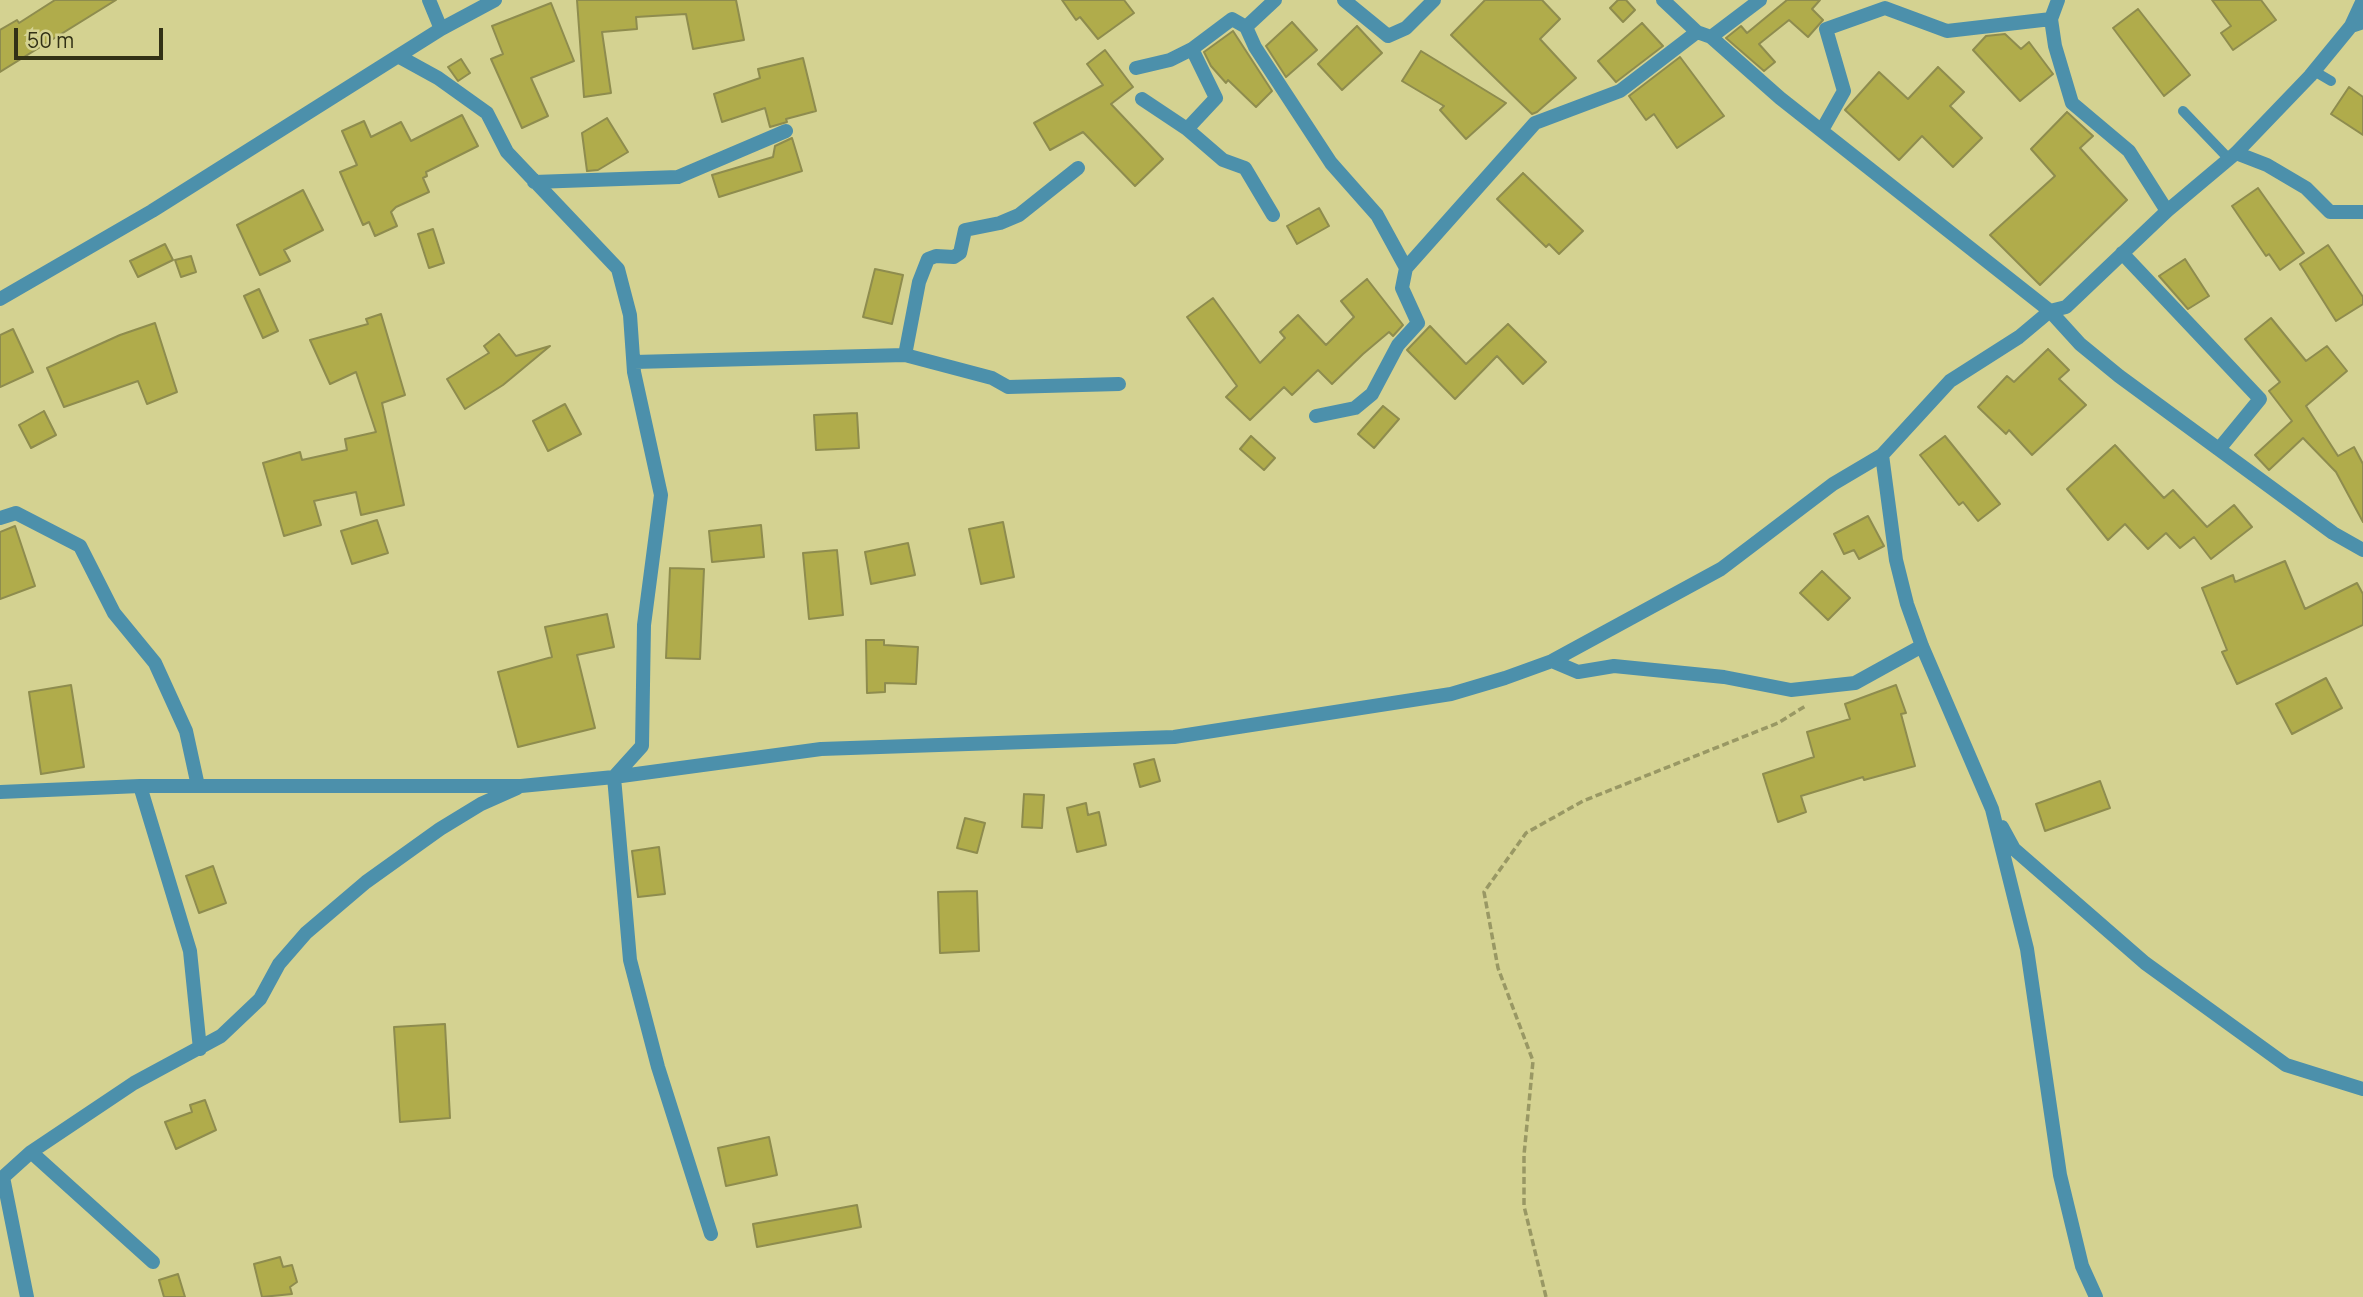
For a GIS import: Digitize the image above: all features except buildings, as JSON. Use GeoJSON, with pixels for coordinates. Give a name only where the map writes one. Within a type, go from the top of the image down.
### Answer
{"type":"FeatureCollection","features":[{"type":"Feature","properties":{"kind":"street"},"geometry":{"type":"LineString","coordinates":[[429,0],[441,29]]}},
{"type":"Feature","properties":{"kind":"street"},"geometry":{"type":"LineString","coordinates":[[0,299],[152,211],[441,29],[495,0]]}},
{"type":"Feature","properties":{"kind":"street"},"geometry":{"type":"LineString","coordinates":[[1246,27],[1275,0]]}},
{"type":"Feature","properties":{"kind":"street"},"geometry":{"type":"LineString","coordinates":[[1345,0],[1388,36],[1406,28],[1434,0]]}},
{"type":"Feature","properties":{"kind":"street"},"geometry":{"type":"LineString","coordinates":[[1663,0],[2050,311],[2080,344],[2333,533],[2363,550]]}},
{"type":"Feature","properties":{"kind":"street"},"geometry":{"type":"LineString","coordinates":[[1316,416],[1355,408],[1372,394],[1398,345],[1418,323],[1402,288],[1406,268],[1535,123],[1620,91],[1760,0]]}},
{"type":"Feature","properties":{"kind":"street"},"geometry":{"type":"LineString","coordinates":[[2058,0],[2051,19],[2055,46],[2072,103],[2129,151],[2167,211]]}},
{"type":"Feature","properties":{"kind":"street"},"geometry":{"type":"LineString","coordinates":[[0,792],[140,786],[521,786],[614,777],[821,749],[1174,737],[1451,694],[1552,661],[1721,569],[1833,484],[1882,455],[1943,387],[2019,337],[2050,311],[2066,307],[2167,211],[2233,156],[2357,24],[2363,0]]}},
{"type":"Feature","properties":{"kind":"street"},"geometry":{"type":"LineString","coordinates":[[1822,130],[1844,91],[1826,29],[1885,8],[1947,32],[2051,19]]}},
{"type":"Feature","properties":{"kind":"street"},"geometry":{"type":"LineString","coordinates":[[1136,68],[1170,60],[1192,49],[1232,19],[1246,27],[1255,47],[1331,163],[1377,215],[1406,268]]}},
{"type":"Feature","properties":{"kind":"street"},"geometry":{"type":"LineString","coordinates":[[1187,129],[1216,97],[1192,49]]}},
{"type":"Feature","properties":{"kind":"street"},"geometry":{"type":"LineString","coordinates":[[398,56],[438,78],[487,113],[507,152],[618,269],[630,315],[634,362],[661,495],[644,625],[642,746],[614,777],[630,960],[658,1067],[711,1234]]}},
{"type":"Feature","properties":{"kind":"street"},"geometry":{"type":"LineString","coordinates":[[1142,99],[1187,129],[1223,160],[1245,168],[1273,215]]}},
{"type":"Feature","properties":{"kind":"street"},"geometry":{"type":"LineString","coordinates":[[534,182],[678,177],[786,131]]}},
{"type":"Feature","properties":{"kind":"street"},"geometry":{"type":"LineString","coordinates":[[2233,156],[2267,165],[2306,188],[2330,212],[2363,212]]}},
{"type":"Feature","properties":{"kind":"street"},"geometry":{"type":"LineString","coordinates":[[905,355],[919,282],[928,259],[936,256],[954,257],[960,253],[965,230],[1000,223],[1019,215],[1078,168]]}},
{"type":"Feature","properties":{"kind":"street"},"geometry":{"type":"LineString","coordinates":[[2122,253],[2260,399],[2219,449]]}},
{"type":"Feature","properties":{"kind":"street"},"geometry":{"type":"LineString","coordinates":[[2066,307],[2080,344]]}},
{"type":"Feature","properties":{"kind":"street"},"geometry":{"type":"LineString","coordinates":[[634,362],[905,355],[992,378],[1008,387],[1119,384]]}},
{"type":"Feature","properties":{"kind":"street"},"geometry":{"type":"LineString","coordinates":[[1882,455],[1896,559],[1922,646],[1992,809],[2014,849],[2145,963],[2286,1065],[2363,1089]]}},
{"type":"Feature","properties":{"kind":"street"},"geometry":{"type":"LineString","coordinates":[[0,518],[16,513],[80,546],[114,613],[155,663],[186,732],[198,786]]}},
{"type":"Feature","properties":{"kind":"street"},"geometry":{"type":"LineString","coordinates":[[1552,661],[1578,672],[1614,666],[1724,677],[1791,690],[1855,683],[1922,646]]}},
{"type":"Feature","properties":{"kind":"street"},"geometry":{"type":"LineString","coordinates":[[140,786],[190,951],[200,1049]]}},
{"type":"Feature","properties":{"kind":"street"},"geometry":{"type":"LineString","coordinates":[[27,1297],[2,1179],[31,1152],[134,1083],[221,1036],[260,999],[279,964],[306,933],[366,882],[440,829],[463,818],[481,804],[521,786]]}},
{"type":"Feature","properties":{"kind":"street"},"geometry":{"type":"LineString","coordinates":[[1992,809],[2027,949],[2060,1175],[2082,1266],[2096,1297]]}},
{"type":"Feature","properties":{"kind":"street"},"geometry":{"type":"LineString","coordinates":[[31,1152],[153,1262]]}},
{"type":"Feature","properties":{"kind":"lane"},"geometry":{"type":"LineString","coordinates":[[2314,71],[2331,81]]}},
{"type":"Feature","properties":{"kind":"lane"},"geometry":{"type":"LineString","coordinates":[[2183,111],[2233,156]]}},
{"type":"Feature","properties":{"kind":"path"},"geometry":{"type":"LineString","coordinates":[[1546,1297],[1524,1206],[1524,1155],[1532,1061],[1498,968],[1484,892],[1526,833],[1583,801],[1777,723],[1806,707],[1821,687]]}}]}
